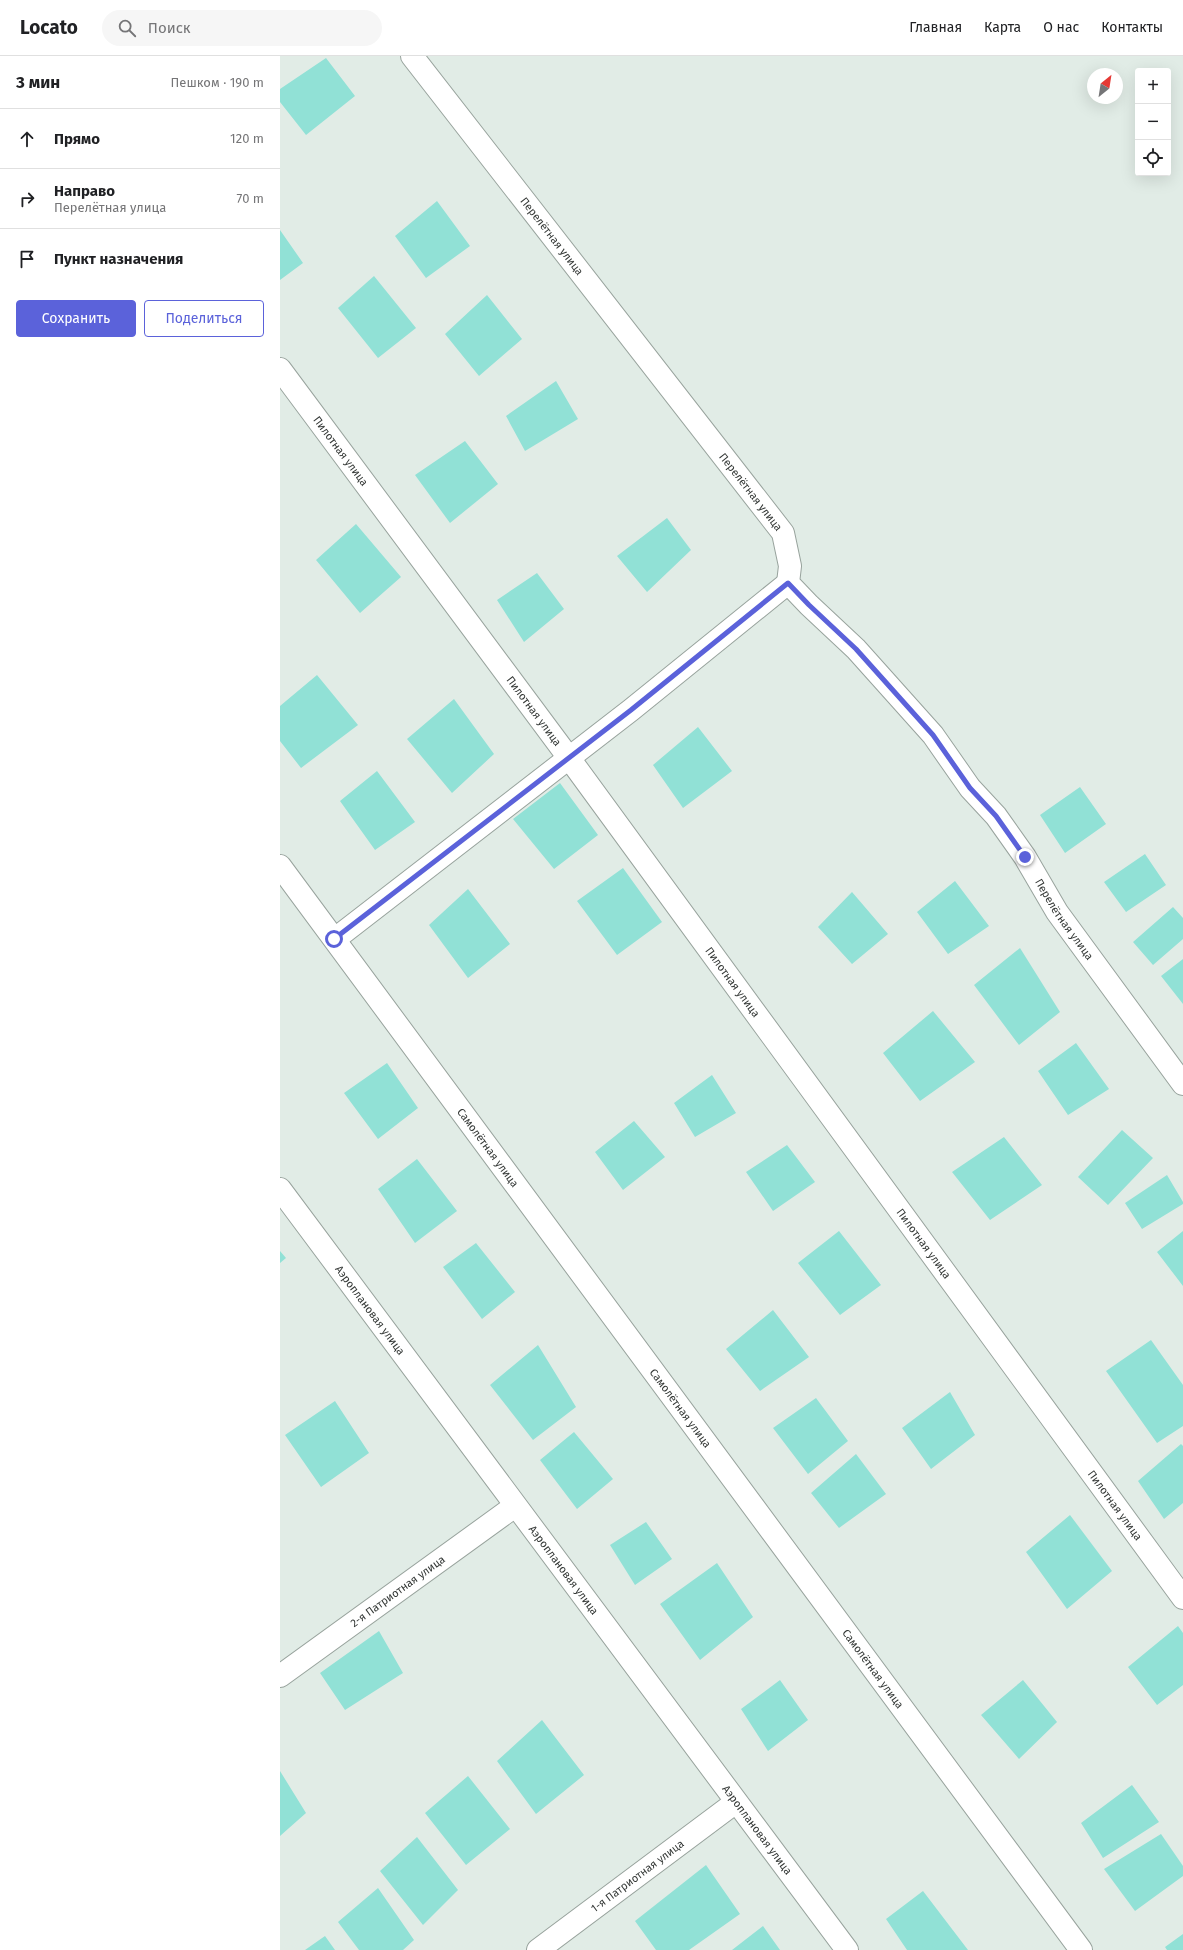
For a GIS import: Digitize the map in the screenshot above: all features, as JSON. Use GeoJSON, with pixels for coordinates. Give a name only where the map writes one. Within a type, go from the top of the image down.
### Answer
{"type":"FeatureCollection","features":[{"type":"Feature","properties":{"kind":"street","name":"Перелётная улица"},"geometry":{"type":"LineString","coordinates":[[412,56],[783,533],[790,566],[788,583],[856,649],[933,735],[970,788],[996,816],[1025,857],[1057,912],[1183,1084]]}},
{"type":"Feature","properties":{"kind":"street","name":"Пилотная улица"},"geometry":{"type":"LineString","coordinates":[[280,369],[570,758],[1183,1598]]}},
{"type":"Feature","properties":{"kind":"street"},"geometry":{"type":"LineString","coordinates":[[334,939],[570,758],[788,583]]}},
{"type":"Feature","properties":{"kind":"street","name":"Самолётная улица"},"geometry":{"type":"LineString","coordinates":[[280,866],[1081,1950]]}},
{"type":"Feature","properties":{"kind":"street","name":"Аэроплановая улица"},"geometry":{"type":"LineString","coordinates":[[280,1189],[847,1950]]}},
{"type":"Feature","properties":{"kind":"street","name":"2-я Патриотная улица"},"geometry":{"type":"LineString","coordinates":[[280,1676],[515,1506]]}},
{"type":"Feature","properties":{"kind":"street","name":"1-я Патриотная улица"},"geometry":{"type":"LineString","coordinates":[[538,1950],[736,1802]]}},
{"type":"Feature","properties":{"kind":"building"},"geometry":{"type":"Polygon","coordinates":[[[326,58],[355,96],[306,135],[280,102],[280,89],[326,58]]]}},
{"type":"Feature","properties":{"kind":"building"},"geometry":{"type":"Polygon","coordinates":[[[437,201],[470,246],[426,278],[395,236],[437,201]]]}},
{"type":"Feature","properties":{"kind":"building"},"geometry":{"type":"Polygon","coordinates":[[[280,230],[303,263],[280,280],[280,230]]]}},
{"type":"Feature","properties":{"kind":"building"},"geometry":{"type":"Polygon","coordinates":[[[374,276],[416,328],[378,358],[338,308],[374,276]]]}},
{"type":"Feature","properties":{"kind":"building"},"geometry":{"type":"Polygon","coordinates":[[[487,295],[522,339],[479,376],[445,334],[487,295]]]}},
{"type":"Feature","properties":{"kind":"building"},"geometry":{"type":"Polygon","coordinates":[[[556,381],[578,419],[525,451],[506,416],[556,381]]]}},
{"type":"Feature","properties":{"kind":"building"},"geometry":{"type":"Polygon","coordinates":[[[465,441],[498,484],[450,523],[415,475],[465,441]]]}},
{"type":"Feature","properties":{"kind":"building"},"geometry":{"type":"Polygon","coordinates":[[[667,518],[691,550],[647,592],[617,556],[667,518]]]}},
{"type":"Feature","properties":{"kind":"building"},"geometry":{"type":"Polygon","coordinates":[[[356,524],[401,577],[360,613],[316,560],[356,524]]]}},
{"type":"Feature","properties":{"kind":"building"},"geometry":{"type":"Polygon","coordinates":[[[537,573],[564,609],[524,642],[497,600],[537,573]]]}},
{"type":"Feature","properties":{"kind":"building"},"geometry":{"type":"Polygon","coordinates":[[[317,675],[358,725],[301,768],[280,741],[280,706],[317,675]]]}},
{"type":"Feature","properties":{"kind":"building"},"geometry":{"type":"Polygon","coordinates":[[[454,699],[494,754],[452,793],[407,739],[454,699]]]}},
{"type":"Feature","properties":{"kind":"building"},"geometry":{"type":"Polygon","coordinates":[[[698,727],[732,771],[683,808],[653,765],[698,727]]]}},
{"type":"Feature","properties":{"kind":"building"},"geometry":{"type":"Polygon","coordinates":[[[377,771],[415,822],[375,850],[340,801],[377,771]]]}},
{"type":"Feature","properties":{"kind":"building"},"geometry":{"type":"Polygon","coordinates":[[[560,783],[598,835],[554,869],[513,819],[560,783]]]}},
{"type":"Feature","properties":{"kind":"building"},"geometry":{"type":"Polygon","coordinates":[[[1080,787],[1106,824],[1065,853],[1040,815],[1080,787]]]}},
{"type":"Feature","properties":{"kind":"building"},"geometry":{"type":"Polygon","coordinates":[[[1145,854],[1166,885],[1126,912],[1104,882],[1145,854]]]}},
{"type":"Feature","properties":{"kind":"building"},"geometry":{"type":"Polygon","coordinates":[[[623,868],[662,922],[617,955],[577,901],[623,868]]]}},
{"type":"Feature","properties":{"kind":"building"},"geometry":{"type":"Polygon","coordinates":[[[955,881],[989,926],[948,954],[917,912],[955,881]]]}},
{"type":"Feature","properties":{"kind":"building"},"geometry":{"type":"Polygon","coordinates":[[[468,889],[510,944],[468,978],[429,925],[468,889]]]}},
{"type":"Feature","properties":{"kind":"building"},"geometry":{"type":"Polygon","coordinates":[[[852,892],[888,934],[852,964],[818,927],[852,892]]]}},
{"type":"Feature","properties":{"kind":"building"},"geometry":{"type":"Polygon","coordinates":[[[1173,907],[1183,918],[1183,939],[1153,965],[1133,942],[1173,907]]]}},
{"type":"Feature","properties":{"kind":"building"},"geometry":{"type":"Polygon","coordinates":[[[1020,948],[1060,1012],[1019,1045],[974,985],[1020,948]]]}},
{"type":"Feature","properties":{"kind":"building"},"geometry":{"type":"Polygon","coordinates":[[[1183,959],[1183,1004],[1161,976],[1183,959]]]}},
{"type":"Feature","properties":{"kind":"building"},"geometry":{"type":"Polygon","coordinates":[[[933,1011],[975,1062],[920,1101],[883,1053],[933,1011]]]}},
{"type":"Feature","properties":{"kind":"building"},"geometry":{"type":"Polygon","coordinates":[[[1076,1043],[1109,1089],[1068,1115],[1038,1071],[1076,1043]]]}},
{"type":"Feature","properties":{"kind":"building"},"geometry":{"type":"Polygon","coordinates":[[[387,1063],[418,1108],[378,1139],[344,1093],[387,1063]]]}},
{"type":"Feature","properties":{"kind":"building"},"geometry":{"type":"Polygon","coordinates":[[[712,1075],[736,1113],[695,1137],[674,1103],[712,1075]]]}},
{"type":"Feature","properties":{"kind":"building"},"geometry":{"type":"Polygon","coordinates":[[[634,1121],[665,1157],[623,1190],[595,1152],[634,1121]]]}},
{"type":"Feature","properties":{"kind":"building"},"geometry":{"type":"Polygon","coordinates":[[[1122,1130],[1153,1158],[1108,1205],[1078,1177],[1122,1130]]]}},
{"type":"Feature","properties":{"kind":"building"},"geometry":{"type":"Polygon","coordinates":[[[1004,1137],[1042,1185],[990,1220],[952,1172],[1004,1137]]]}},
{"type":"Feature","properties":{"kind":"building"},"geometry":{"type":"Polygon","coordinates":[[[787,1145],[815,1182],[773,1211],[746,1172],[787,1145]]]}},
{"type":"Feature","properties":{"kind":"building"},"geometry":{"type":"Polygon","coordinates":[[[417,1159],[457,1211],[415,1243],[378,1189],[417,1159]]]}},
{"type":"Feature","properties":{"kind":"building"},"geometry":{"type":"Polygon","coordinates":[[[1167,1175],[1183,1204],[1142,1229],[1125,1203],[1167,1175]]]}},
{"type":"Feature","properties":{"kind":"building"},"geometry":{"type":"Polygon","coordinates":[[[839,1231],[881,1285],[840,1315],[798,1263],[839,1231]]]}},
{"type":"Feature","properties":{"kind":"building"},"geometry":{"type":"Polygon","coordinates":[[[1183,1231],[1183,1286],[1157,1252],[1183,1231]]]}},
{"type":"Feature","properties":{"kind":"building"},"geometry":{"type":"Polygon","coordinates":[[[476,1243],[515,1292],[482,1319],[443,1267],[476,1243]]]}},
{"type":"Feature","properties":{"kind":"building"},"geometry":{"type":"Polygon","coordinates":[[[280,1251],[286,1258],[280,1263],[280,1251]]]}},
{"type":"Feature","properties":{"kind":"building"},"geometry":{"type":"Polygon","coordinates":[[[773,1310],[809,1357],[760,1391],[726,1349],[773,1310]]]}},
{"type":"Feature","properties":{"kind":"building"},"geometry":{"type":"Polygon","coordinates":[[[1151,1340],[1183,1385],[1183,1426],[1157,1443],[1106,1371],[1151,1340]]]}},
{"type":"Feature","properties":{"kind":"building"},"geometry":{"type":"Polygon","coordinates":[[[538,1345],[576,1407],[533,1440],[490,1385],[538,1345]]]}},
{"type":"Feature","properties":{"kind":"building"},"geometry":{"type":"Polygon","coordinates":[[[950,1392],[975,1435],[931,1469],[902,1428],[950,1392]]]}},
{"type":"Feature","properties":{"kind":"building"},"geometry":{"type":"Polygon","coordinates":[[[816,1398],[848,1441],[808,1474],[773,1428],[816,1398]]]}},
{"type":"Feature","properties":{"kind":"building"},"geometry":{"type":"Polygon","coordinates":[[[335,1401],[369,1453],[321,1487],[285,1435],[335,1401]]]}},
{"type":"Feature","properties":{"kind":"building"},"geometry":{"type":"Polygon","coordinates":[[[574,1432],[613,1479],[577,1509],[540,1460],[574,1432]]]}},
{"type":"Feature","properties":{"kind":"building"},"geometry":{"type":"Polygon","coordinates":[[[1181,1444],[1183,1446],[1183,1503],[1164,1519],[1138,1481],[1181,1444]]]}},
{"type":"Feature","properties":{"kind":"building"},"geometry":{"type":"Polygon","coordinates":[[[856,1454],[886,1494],[839,1528],[811,1493],[856,1454]]]}},
{"type":"Feature","properties":{"kind":"building"},"geometry":{"type":"Polygon","coordinates":[[[1070,1515],[1112,1571],[1067,1609],[1026,1552],[1070,1515]]]}},
{"type":"Feature","properties":{"kind":"building"},"geometry":{"type":"Polygon","coordinates":[[[646,1522],[672,1559],[635,1585],[610,1545],[646,1522]]]}},
{"type":"Feature","properties":{"kind":"building"},"geometry":{"type":"Polygon","coordinates":[[[717,1563],[753,1617],[700,1660],[660,1604],[717,1563]]]}},
{"type":"Feature","properties":{"kind":"building"},"geometry":{"type":"Polygon","coordinates":[[[1178,1626],[1183,1633],[1183,1685],[1157,1705],[1128,1667],[1178,1626]]]}},
{"type":"Feature","properties":{"kind":"building"},"geometry":{"type":"Polygon","coordinates":[[[379,1631],[403,1673],[345,1710],[320,1673],[379,1631]]]}},
{"type":"Feature","properties":{"kind":"building"},"geometry":{"type":"Polygon","coordinates":[[[780,1680],[808,1720],[768,1751],[741,1709],[780,1680]]]}},
{"type":"Feature","properties":{"kind":"building"},"geometry":{"type":"Polygon","coordinates":[[[1023,1680],[1057,1722],[1019,1759],[981,1715],[1023,1680]]]}},
{"type":"Feature","properties":{"kind":"building"},"geometry":{"type":"Polygon","coordinates":[[[542,1720],[584,1775],[536,1814],[497,1761],[542,1720]]]}},
{"type":"Feature","properties":{"kind":"building"},"geometry":{"type":"Polygon","coordinates":[[[280,1771],[306,1813],[280,1836],[280,1771]]]}},
{"type":"Feature","properties":{"kind":"building"},"geometry":{"type":"Polygon","coordinates":[[[468,1776],[510,1829],[466,1865],[425,1813],[468,1776]]]}},
{"type":"Feature","properties":{"kind":"building"},"geometry":{"type":"Polygon","coordinates":[[[1132,1785],[1159,1822],[1103,1858],[1081,1823],[1132,1785]]]}},
{"type":"Feature","properties":{"kind":"building"},"geometry":{"type":"Polygon","coordinates":[[[1161,1834],[1183,1866],[1183,1876],[1135,1911],[1104,1869],[1161,1834]]]}},
{"type":"Feature","properties":{"kind":"building"},"geometry":{"type":"Polygon","coordinates":[[[417,1837],[458,1890],[423,1925],[380,1871],[417,1837]]]}},
{"type":"Feature","properties":{"kind":"building"},"geometry":{"type":"Polygon","coordinates":[[[706,1865],[740,1914],[689,1950],[656,1950],[635,1921],[706,1865]]]}},
{"type":"Feature","properties":{"kind":"building"},"geometry":{"type":"Polygon","coordinates":[[[378,1888],[414,1940],[403,1950],[359,1950],[338,1922],[378,1888]]]}},
{"type":"Feature","properties":{"kind":"building"},"geometry":{"type":"Polygon","coordinates":[[[923,1891],[968,1950],[907,1950],[886,1919],[923,1891]]]}},
{"type":"Feature","properties":{"kind":"building"},"geometry":{"type":"Polygon","coordinates":[[[763,1926],[780,1950],[732,1950],[763,1926]]]}},
{"type":"Feature","properties":{"kind":"building"},"geometry":{"type":"Polygon","coordinates":[[[1183,1934],[1183,1950],[1167,1950],[1165,1947],[1183,1934]]]}},
{"type":"Feature","properties":{"kind":"building"},"geometry":{"type":"Polygon","coordinates":[[[325,1936],[335,1950],[305,1950],[325,1936]]]}},
{"type":"Feature","properties":{"kind":"route"},"geometry":{"type":"LineString","coordinates":[[334,939],[631,710],[788,583],[856,649],[933,735],[970,788],[996,816],[1025,857]]}}]}
